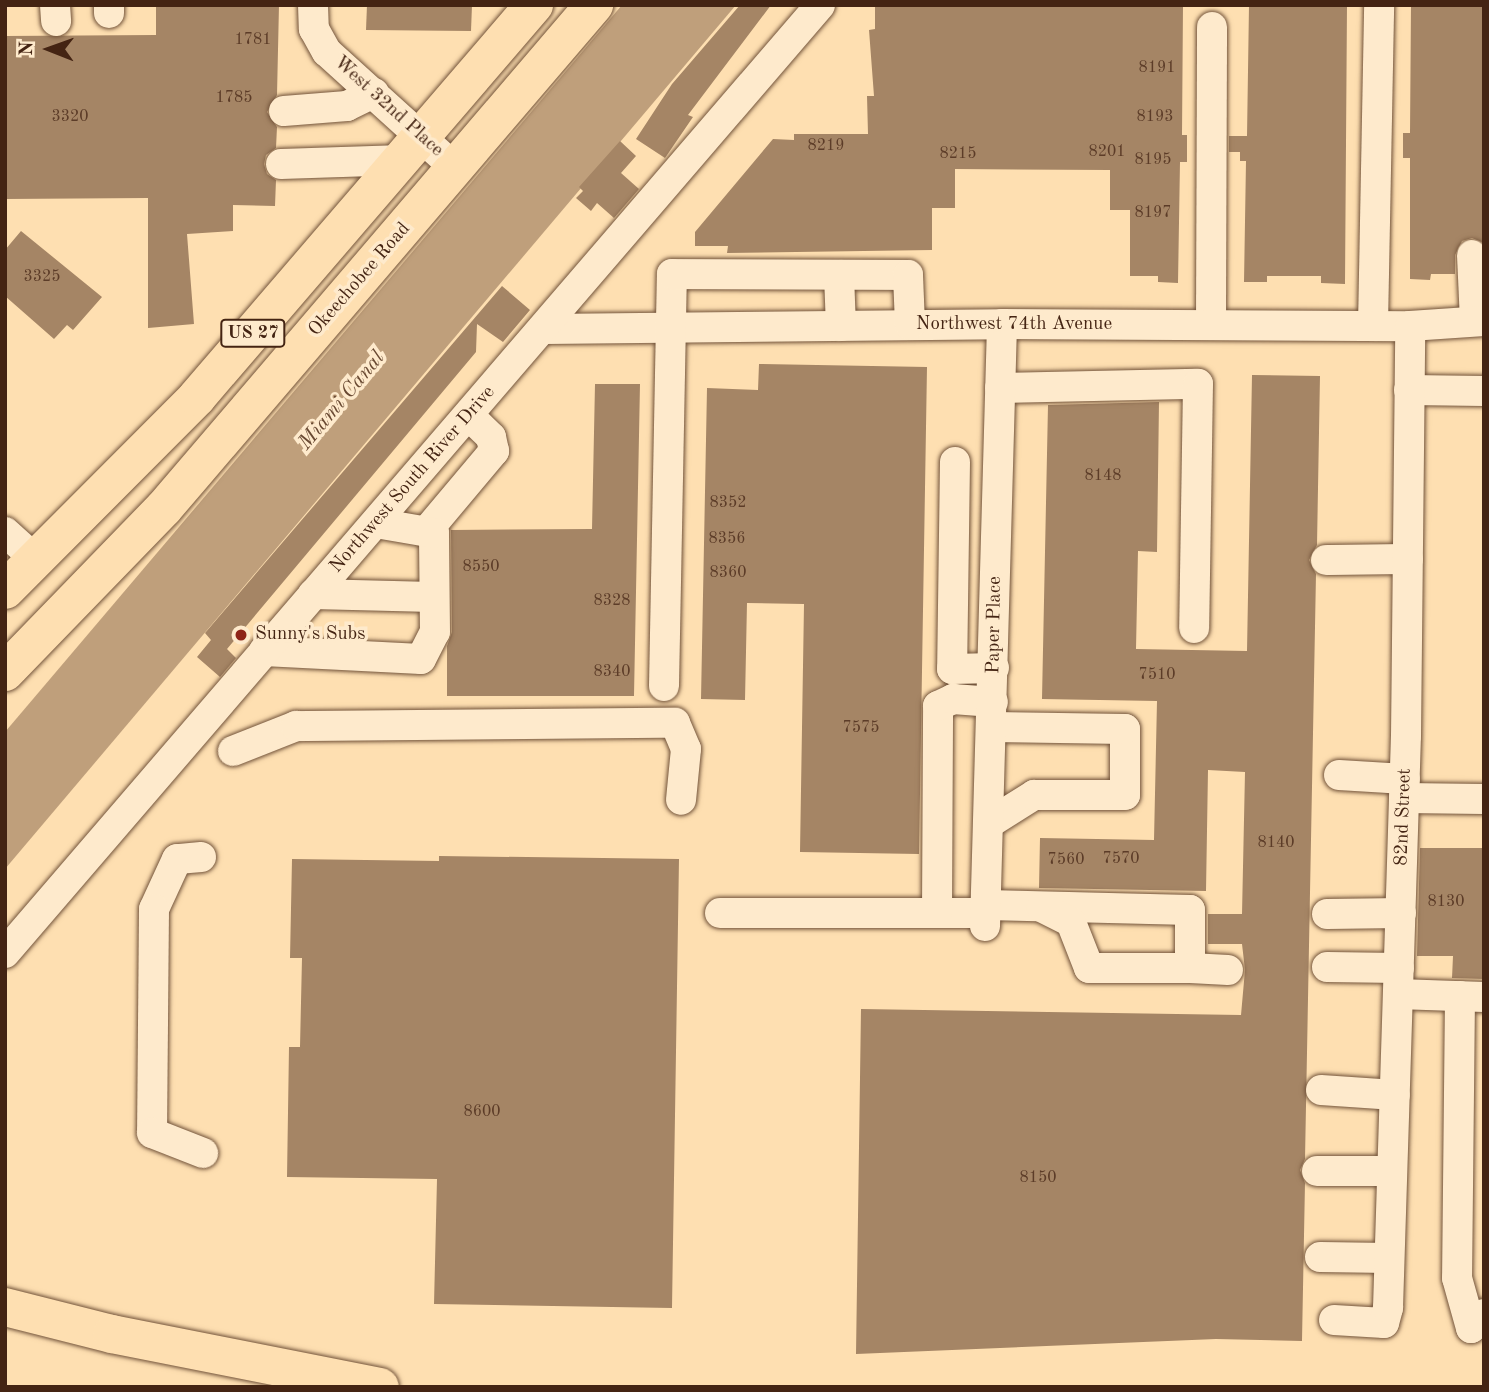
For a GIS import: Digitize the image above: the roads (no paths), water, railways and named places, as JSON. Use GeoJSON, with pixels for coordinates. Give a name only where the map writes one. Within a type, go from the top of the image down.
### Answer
{"type":"FeatureCollection","features":[{"type":"Feature","properties":{"kind":"highway","name":"US 27"},"geometry":{"type":"LineString","coordinates":[[5,590],[197,397],[534,5]]}},
{"type":"Feature","properties":{"kind":"highway","name":"Okeechobee Road"},"geometry":{"type":"LineString","coordinates":[[5,672],[164,509],[594,5]]}},
{"type":"Feature","properties":{"kind":"highway"},"geometry":{"type":"LineString","coordinates":[[5,1307],[112,1334],[380,1387]]}},
{"type":"Feature","properties":{"kind":"street","name":"West 32nd Place"},"geometry":{"type":"LineString","coordinates":[[313,5],[314,29],[327,52],[374,93],[413,148],[455,168]]}},
{"type":"Feature","properties":{"kind":"street","name":"Northwest South River Drive"},"geometry":{"type":"LineString","coordinates":[[5,953],[545,329],[820,5]]}},
{"type":"Feature","properties":{"kind":"street"},"geometry":{"type":"LineString","coordinates":[[1373,326],[1379,5]]}},
{"type":"Feature","properties":{"kind":"street"},"geometry":{"type":"LineString","coordinates":[[1212,27],[1212,325]]}},
{"type":"Feature","properties":{"kind":"street"},"geometry":{"type":"LineString","coordinates":[[284,111],[347,106],[374,93]]}},
{"type":"Feature","properties":{"kind":"street"},"geometry":{"type":"LineString","coordinates":[[281,164],[413,148]]}},
{"type":"Feature","properties":{"kind":"street"},"geometry":{"type":"LineString","coordinates":[[1472,255],[1479,321]]}},
{"type":"Feature","properties":{"kind":"street"},"geometry":{"type":"LineString","coordinates":[[664,686],[672,274],[908,275],[910,325]]}},
{"type":"Feature","properties":{"kind":"street"},"geometry":{"type":"LineString","coordinates":[[839,275],[841,326]]}},
{"type":"Feature","properties":{"kind":"street","name":"Northwest 74th Avenue"},"geometry":{"type":"LineString","coordinates":[[545,329],[1002,324],[1410,326],[1479,321]]}},
{"type":"Feature","properties":{"kind":"street","name":"Paper Place"},"geometry":{"type":"LineString","coordinates":[[986,915],[991,822],[1002,324]]}},
{"type":"Feature","properties":{"kind":"street","name":"82nd Street"},"geometry":{"type":"LineString","coordinates":[[1334,1320],[1384,1323],[1388,1308],[1404,789],[1410,326]]}},
{"type":"Feature","properties":{"kind":"street"},"geometry":{"type":"LineString","coordinates":[[1000,388],[1199,384],[1194,628]]}},
{"type":"Feature","properties":{"kind":"street"},"geometry":{"type":"LineString","coordinates":[[1409,390],[1484,391]]}},
{"type":"Feature","properties":{"kind":"street"},"geometry":{"type":"LineString","coordinates":[[426,532],[495,451],[491,437],[469,416]]}},
{"type":"Feature","properties":{"kind":"street"},"geometry":{"type":"LineString","coordinates":[[955,462],[953,669],[994,668]]}},
{"type":"Feature","properties":{"kind":"street"},"geometry":{"type":"LineString","coordinates":[[264,651],[421,659],[435,632],[434,533],[376,523]]}},
{"type":"Feature","properties":{"kind":"street"},"geometry":{"type":"LineString","coordinates":[[5,532],[36,559]]}},
{"type":"Feature","properties":{"kind":"street"},"geometry":{"type":"LineString","coordinates":[[1326,561],[1408,559]]}},
{"type":"Feature","properties":{"kind":"street"},"geometry":{"type":"LineString","coordinates":[[313,594],[433,597]]}},
{"type":"Feature","properties":{"kind":"street"},"geometry":{"type":"LineString","coordinates":[[953,605],[995,608]]}},
{"type":"Feature","properties":{"kind":"street"},"geometry":{"type":"LineString","coordinates":[[937,913],[938,706],[953,699],[993,714],[1125,729],[1125,795],[1034,795],[991,822]]}},
{"type":"Feature","properties":{"kind":"street"},"geometry":{"type":"LineString","coordinates":[[233,751],[296,726],[676,723],[686,749],[681,800]]}},
{"type":"Feature","properties":{"kind":"street"},"geometry":{"type":"LineString","coordinates":[[1339,775],[1404,789],[1484,799]]}},
{"type":"Feature","properties":{"kind":"street"},"geometry":{"type":"LineString","coordinates":[[201,857],[177,859],[154,908],[152,1133],[203,1153]]}},
{"type":"Feature","properties":{"kind":"street"},"geometry":{"type":"LineString","coordinates":[[720,913],[986,915],[1042,907],[1190,910],[1190,968]]}},
{"type":"Feature","properties":{"kind":"street"},"geometry":{"type":"LineString","coordinates":[[1042,907],[1071,922],[1089,968],[1228,970]]}},
{"type":"Feature","properties":{"kind":"street"},"geometry":{"type":"LineString","coordinates":[[1326,914],[1401,913]]}},
{"type":"Feature","properties":{"kind":"street"},"geometry":{"type":"LineString","coordinates":[[1327,967],[1472,997],[1457,1279],[1471,1328],[1484,1314]]}},
{"type":"Feature","properties":{"kind":"street"},"geometry":{"type":"LineString","coordinates":[[1321,1090],[1395,1095]]}},
{"type":"Feature","properties":{"kind":"street"},"geometry":{"type":"LineString","coordinates":[[1317,1171],[1392,1171]]}},
{"type":"Feature","properties":{"kind":"street"},"geometry":{"type":"LineString","coordinates":[[1320,1257],[1389,1258]]}},
{"type":"Feature","properties":{"kind":"water","name":"Miami Canal"},"geometry":{"type":"Polygon","coordinates":[[[622,5],[736,5],[5,869],[5,732],[622,5]]]}},
{"type":"Feature","properties":{"kind":"place","name":"Sunny's Subs"},"geometry":{"type":"Point","coordinates":[241,635]}}]}
